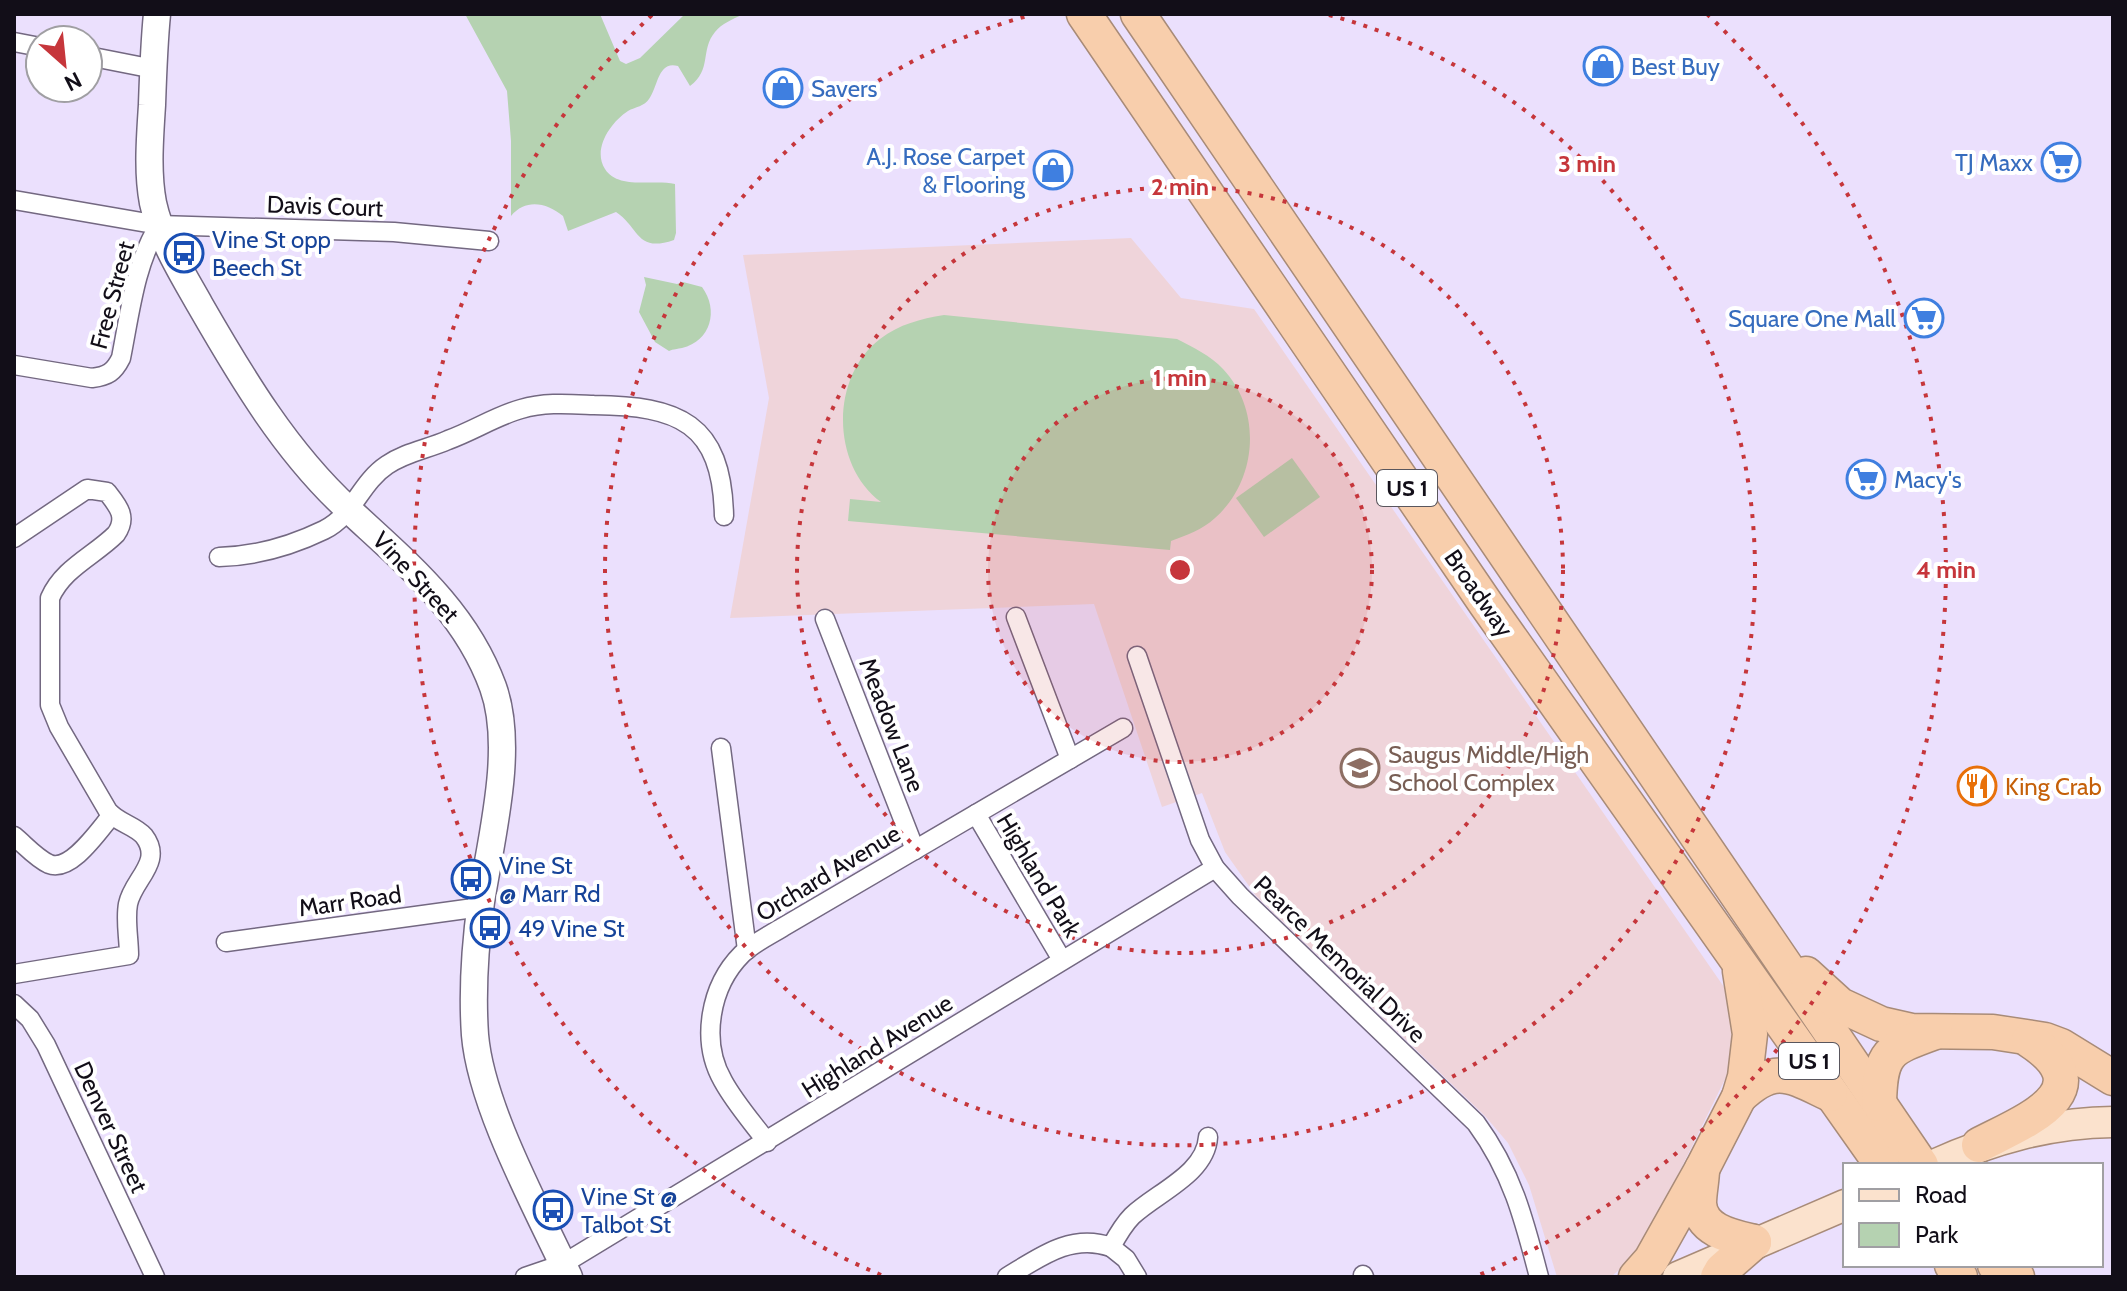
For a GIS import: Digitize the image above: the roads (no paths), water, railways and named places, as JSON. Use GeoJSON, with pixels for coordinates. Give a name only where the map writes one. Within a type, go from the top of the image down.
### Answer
{"type":"FeatureCollection","features":[{"type":"Feature","properties":{"kind":"highway","name":"Broadway"},"geometry":{"type":"LineString","coordinates":[[1084,14],[1486,604],[1881,1163]]}},
{"type":"Feature","properties":{"kind":"highway","name":"Broadway"},"geometry":{"type":"LineString","coordinates":[[1138,14],[1920,1163]]}},
{"type":"Feature","properties":{"kind":"highway"},"geometry":{"type":"LineString","coordinates":[[1757,927],[1830,998],[1852,1012],[1893,1027],[1935,1032],[1993,1032],[2045,1040],[2061,1046],[2113,1078]]}},
{"type":"Feature","properties":{"kind":"highway"},"geometry":{"type":"LineString","coordinates":[[1636,1277],[1651,1260],[1739,1097],[1749,1057],[1750,1034],[1737,957]]}},
{"type":"Feature","properties":{"kind":"highway"},"geometry":{"type":"LineString","coordinates":[[1879,1104],[1880,1076],[1887,1057],[1902,1045],[1935,1032]]}},
{"type":"Feature","properties":{"kind":"highway"},"geometry":{"type":"LineString","coordinates":[[1979,1145],[2041,1112],[2057,1094],[2060,1079],[2055,1062],[2045,1050],[2026,1037]]}},
{"type":"Feature","properties":{"kind":"highway"},"geometry":{"type":"LineString","coordinates":[[1739,1097],[1756,1081],[1782,1074],[1834,1096]]}},
{"type":"Feature","properties":{"kind":"highway"},"geometry":{"type":"LineString","coordinates":[[1702,1169],[1699,1205],[1705,1220],[1717,1232],[1754,1242]]}},
{"type":"Feature","properties":{"kind":"highway"},"geometry":{"type":"LineString","coordinates":[[1718,1277],[1754,1242]]}},
{"type":"Feature","properties":{"kind":"highway"},"geometry":{"type":"LineString","coordinates":[[1997,1267],[2017,1277]]}},
{"type":"Feature","properties":{"kind":"main road"},"geometry":{"type":"LineString","coordinates":[[1938,1163],[1979,1145],[2021,1132],[2058,1125],[2113,1122]]}},
{"type":"Feature","properties":{"kind":"main road"},"geometry":{"type":"LineString","coordinates":[[1678,1277],[1843,1206]]}},
{"type":"Feature","properties":{"kind":"street","name":"Vine Street"},"geometry":{"type":"LineString","coordinates":[[157,14],[150,175],[159,225],[178,266],[257,398],[301,460],[443,599],[466,631],[494,689],[501,725],[502,765],[481,907],[474,989],[478,1058],[500,1125],[566,1270]]}},
{"type":"Feature","properties":{"kind":"street"},"geometry":{"type":"LineString","coordinates":[[104,59],[154,69]]}},
{"type":"Feature","properties":{"kind":"street","name":"Davis Court"},"geometry":{"type":"LineString","coordinates":[[14,200],[159,225],[394,232],[489,241]]}},
{"type":"Feature","properties":{"kind":"street","name":"Free Street"},"geometry":{"type":"LineString","coordinates":[[14,365],[92,378],[105,377],[115,369],[121,358],[146,250],[159,225]]}},
{"type":"Feature","properties":{"kind":"street"},"geometry":{"type":"LineString","coordinates":[[219,557],[252,556],[327,528],[350,511],[361,488],[399,458],[521,409],[551,403],[651,408],[676,415],[691,424],[703,437],[721,480],[724,516]]}},
{"type":"Feature","properties":{"kind":"street"},"geometry":{"type":"LineString","coordinates":[[14,538],[87,489],[107,492],[122,515],[122,525],[116,534],[55,585],[50,598],[48,690],[53,716],[112,815],[117,821],[140,832],[152,851],[152,861],[129,900],[129,955],[14,974]]}},
{"type":"Feature","properties":{"kind":"street"},"geometry":{"type":"LineString","coordinates":[[1016,617],[1070,759]]}},
{"type":"Feature","properties":{"kind":"street","name":"Meadow Lane"},"geometry":{"type":"LineString","coordinates":[[825,619],[915,850]]}},
{"type":"Feature","properties":{"kind":"street","name":"Pearce Memorial Drive"},"geometry":{"type":"LineString","coordinates":[[1137,656],[1200,840],[1215,868],[1476,1123],[1496,1151],[1512,1183],[1539,1277]]}},
{"type":"Feature","properties":{"kind":"street","name":"Orchard Avenue"},"geometry":{"type":"LineString","coordinates":[[767,1142],[722,1080],[712,1042],[713,1003],[732,966],[747,950],[1123,728]]}},
{"type":"Feature","properties":{"kind":"street"},"geometry":{"type":"LineString","coordinates":[[721,748],[747,950]]}},
{"type":"Feature","properties":{"kind":"street","name":"Highland Park"},"geometry":{"type":"LineString","coordinates":[[976,814],[1062,960]]}},
{"type":"Feature","properties":{"kind":"street"},"geometry":{"type":"LineString","coordinates":[[14,836],[45,861],[59,866],[76,856],[112,815]]}},
{"type":"Feature","properties":{"kind":"street","name":"Highland Avenue"},"geometry":{"type":"LineString","coordinates":[[525,1277],[566,1270],[767,1142],[1215,868]]}},
{"type":"Feature","properties":{"kind":"street","name":"Marr Road"},"geometry":{"type":"LineString","coordinates":[[226,942],[481,907]]}},
{"type":"Feature","properties":{"kind":"street","name":"Denver Street"},"geometry":{"type":"LineString","coordinates":[[14,1004],[30,1019],[46,1045],[155,1277]]}},
{"type":"Feature","properties":{"kind":"street"},"geometry":{"type":"LineString","coordinates":[[1111,1247],[1132,1215],[1187,1174],[1204,1153],[1208,1137]]}},
{"type":"Feature","properties":{"kind":"street"},"geometry":{"type":"LineString","coordinates":[[1007,1277],[1038,1256],[1066,1245],[1093,1243],[1111,1247],[1126,1259],[1137,1277]]}},
{"type":"Feature","properties":{"kind":"place","name":"Best Buy"},"geometry":{"type":"Point","coordinates":[1603,66]}},
{"type":"Feature","properties":{"kind":"place","name":"Savers"},"geometry":{"type":"Point","coordinates":[783,88]}},
{"type":"Feature","properties":{"kind":"place","name":"TJ Maxx"},"geometry":{"type":"Point","coordinates":[2061,162]}},
{"type":"Feature","properties":{"kind":"place","name":"A.J. Rose Carpet & Flooring"},"geometry":{"type":"Point","coordinates":[1053,170]}},
{"type":"Feature","properties":{"kind":"place","name":"Vine St opp Beech St"},"geometry":{"type":"Point","coordinates":[184,253]}},
{"type":"Feature","properties":{"kind":"place","name":"Square One Mall"},"geometry":{"type":"Point","coordinates":[1924,318]}},
{"type":"Feature","properties":{"kind":"place","name":"Macy's"},"geometry":{"type":"Point","coordinates":[1866,479]}},
{"type":"Feature","properties":{"kind":"place","name":"Saugus Middle/High School Complex"},"geometry":{"type":"Point","coordinates":[1360,768]}},
{"type":"Feature","properties":{"kind":"place","name":"King Crab"},"geometry":{"type":"Point","coordinates":[1977,786]}},
{"type":"Feature","properties":{"kind":"place","name":"Vine St @ Marr Rd"},"geometry":{"type":"Point","coordinates":[471,879]}},
{"type":"Feature","properties":{"kind":"place","name":"49 Vine St"},"geometry":{"type":"Point","coordinates":[490,928]}},
{"type":"Feature","properties":{"kind":"place","name":"Vine St @ Talbot St"},"geometry":{"type":"Point","coordinates":[553,1210]}}]}
